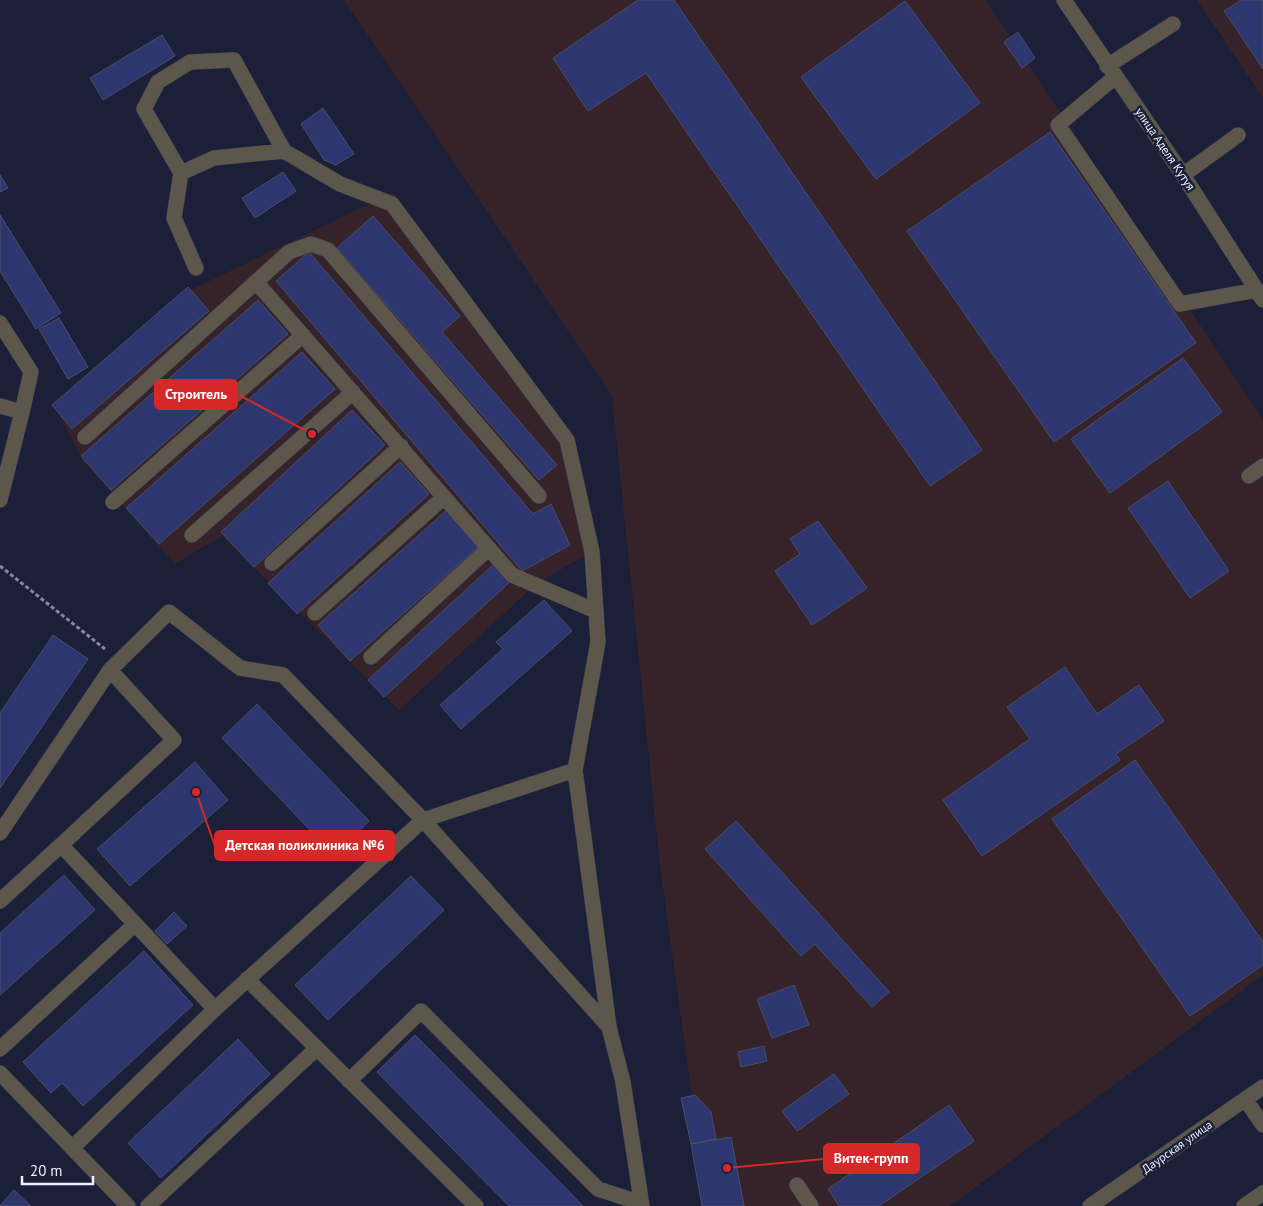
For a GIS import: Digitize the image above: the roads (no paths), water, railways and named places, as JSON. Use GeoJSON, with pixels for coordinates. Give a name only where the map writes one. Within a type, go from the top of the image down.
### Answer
{"type":"FeatureCollection","features":[{"type":"Feature","properties":{"kind":"street","name":"улица Аделя Кутуя"},"geometry":{"type":"LineString","coordinates":[[1064,0],[1183,175],[1260,295]]}},
{"type":"Feature","properties":{"kind":"street"},"geometry":{"type":"LineString","coordinates":[[1172,24],[1111,71],[1058,125],[1180,304],[1260,295]]}},
{"type":"Feature","properties":{"kind":"street"},"geometry":{"type":"LineString","coordinates":[[196,268],[174,218],[181,174],[144,109],[158,82],[190,62],[234,60],[284,151],[340,184],[392,204],[567,440],[592,552],[598,642],[575,770],[609,1027],[622,1082],[642,1204],[598,1189],[421,1011],[349,1080]]}},
{"type":"Feature","properties":{"kind":"street"},"geometry":{"type":"LineString","coordinates":[[1183,175],[1238,135]]}},
{"type":"Feature","properties":{"kind":"street"},"geometry":{"type":"LineString","coordinates":[[181,174],[214,158],[284,151]]}},
{"type":"Feature","properties":{"kind":"street"},"geometry":{"type":"LineString","coordinates":[[84,437],[258,283],[289,252],[311,244],[328,250],[539,496]]}},
{"type":"Feature","properties":{"kind":"street"},"geometry":{"type":"LineString","coordinates":[[258,283],[512,575],[596,611]]}},
{"type":"Feature","properties":{"kind":"street"},"geometry":{"type":"LineString","coordinates":[[0,323],[31,372],[0,500]]}},
{"type":"Feature","properties":{"kind":"street"},"geometry":{"type":"LineString","coordinates":[[113,502],[303,335]]}},
{"type":"Feature","properties":{"kind":"street"},"geometry":{"type":"LineString","coordinates":[[192,534],[352,392]]}},
{"type":"Feature","properties":{"kind":"street"},"geometry":{"type":"LineString","coordinates":[[0,406],[22,412]]}},
{"type":"Feature","properties":{"kind":"street"},"geometry":{"type":"LineString","coordinates":[[272,563],[401,446]]}},
{"type":"Feature","properties":{"kind":"street"},"geometry":{"type":"LineString","coordinates":[[1249,476],[1263,466]]}},
{"type":"Feature","properties":{"kind":"street"},"geometry":{"type":"LineString","coordinates":[[314,613],[444,497]]}},
{"type":"Feature","properties":{"kind":"street"},"geometry":{"type":"LineString","coordinates":[[371,657],[488,548]]}},
{"type":"Feature","properties":{"kind":"street"},"geometry":{"type":"LineString","coordinates":[[0,833],[115,665],[169,612],[240,668],[283,675],[422,820],[609,1027]]}},
{"type":"Feature","properties":{"kind":"street"},"geometry":{"type":"LineString","coordinates":[[0,901],[174,740],[115,665]]}},
{"type":"Feature","properties":{"kind":"street"},"geometry":{"type":"LineString","coordinates":[[72,1148],[214,1009],[422,820],[575,770]]}},
{"type":"Feature","properties":{"kind":"street"},"geometry":{"type":"LineString","coordinates":[[61,845],[214,1009]]}},
{"type":"Feature","properties":{"kind":"street"},"geometry":{"type":"LineString","coordinates":[[0,1049],[134,925]]}},
{"type":"Feature","properties":{"kind":"street"},"geometry":{"type":"LineString","coordinates":[[247,979],[476,1206]]}},
{"type":"Feature","properties":{"kind":"street"},"geometry":{"type":"LineString","coordinates":[[148,1206],[317,1048]]}},
{"type":"Feature","properties":{"kind":"street"},"geometry":{"type":"LineString","coordinates":[[0,1073],[128,1206]]}},
{"type":"Feature","properties":{"kind":"street","name":"Даурская улица"},"geometry":{"type":"LineString","coordinates":[[1090,1206],[1263,1087]]}},
{"type":"Feature","properties":{"kind":"street"},"geometry":{"type":"LineString","coordinates":[[1246,1099],[1263,1125]]}},
{"type":"Feature","properties":{"kind":"street"},"geometry":{"type":"LineString","coordinates":[[797,1185],[811,1206]]}},
{"type":"Feature","properties":{"kind":"street"},"geometry":{"type":"LineString","coordinates":[[1244,1206],[1263,1193]]}},
{"type":"Feature","properties":{"kind":"place","name":"Строитель"},"geometry":{"type":"Point","coordinates":[312,434]}},
{"type":"Feature","properties":{"kind":"place","name":"Детская поликлиника №6"},"geometry":{"type":"Point","coordinates":[196,792]}},
{"type":"Feature","properties":{"kind":"place","name":"Витек-групп"},"geometry":{"type":"Point","coordinates":[727,1168]}}]}
